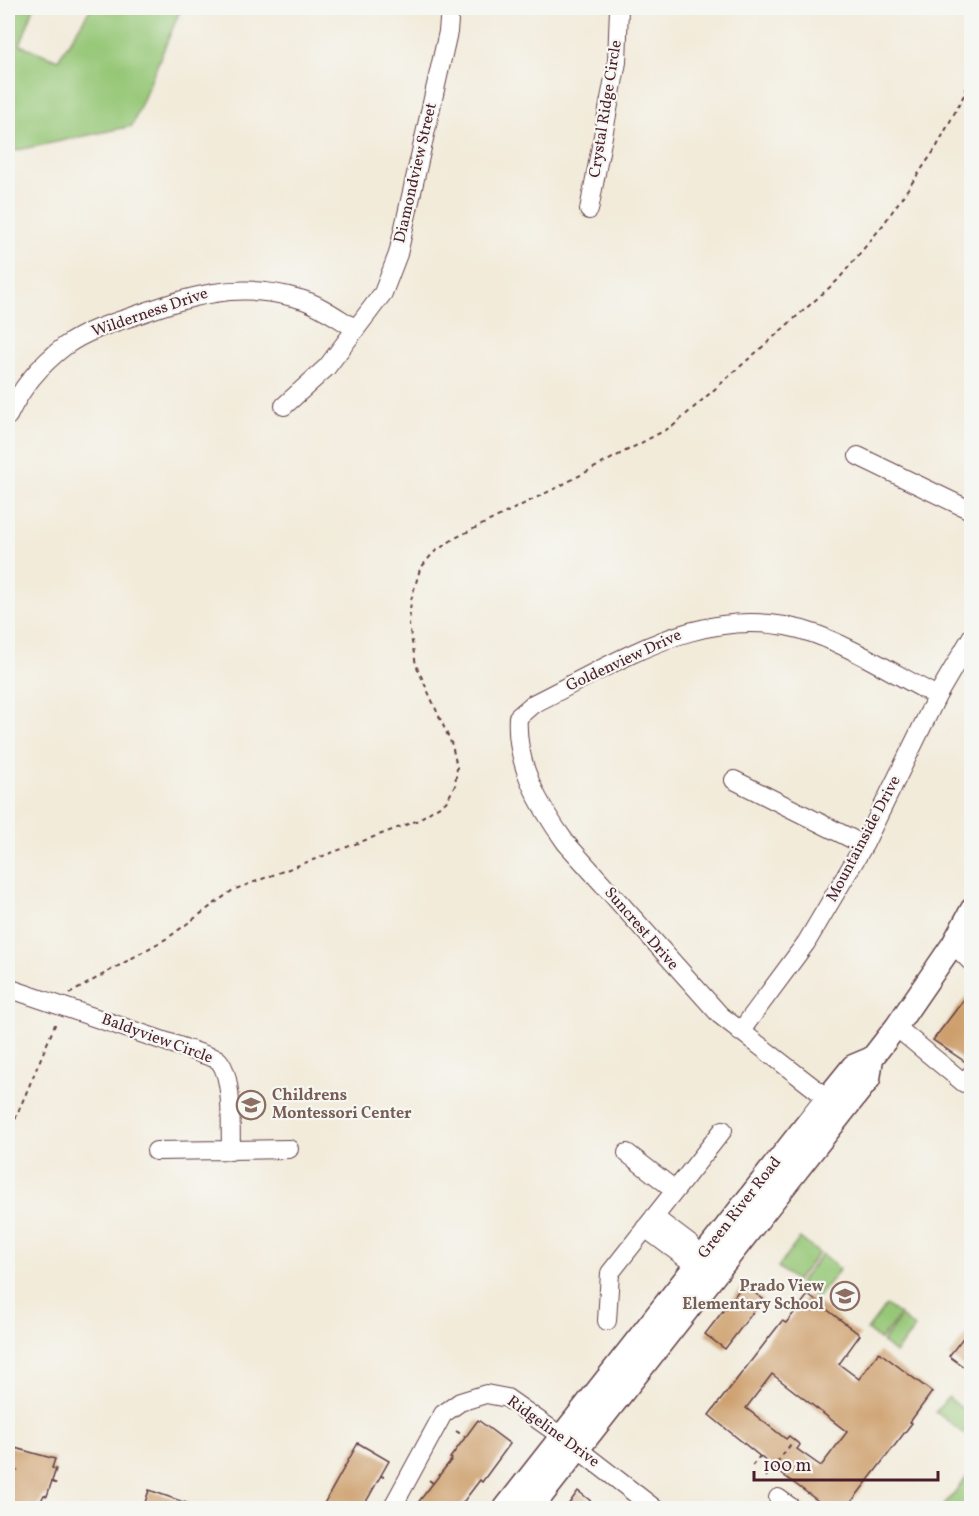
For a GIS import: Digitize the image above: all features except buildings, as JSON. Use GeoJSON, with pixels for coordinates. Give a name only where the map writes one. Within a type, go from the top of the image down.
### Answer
{"type":"FeatureCollection","features":[{"type":"Feature","properties":{"kind":"main road","name":"Green River Road"},"geometry":{"type":"LineString","coordinates":[[505,1509],[570,1443],[705,1287],[824,1137],[868,1079],[872,1058],[962,947],[972,909]]}},
{"type":"Feature","properties":{"kind":"main road","name":"Green River Road"},"geometry":{"type":"LineString","coordinates":[[532,1509],[570,1443],[697,1263],[853,1066],[872,1058]]}},
{"type":"Feature","properties":{"kind":"main road"},"geometry":{"type":"LineString","coordinates":[[824,1137],[826,1098]]}},
{"type":"Feature","properties":{"kind":"main road"},"geometry":{"type":"LineString","coordinates":[[697,1263],[705,1287]]}},
{"type":"Feature","properties":{"kind":"street","name":"Diamondview Street"},"geometry":{"type":"LineString","coordinates":[[284,406],[327,367],[383,293],[398,254],[448,32],[450,8]]}},
{"type":"Feature","properties":{"kind":"street","name":"Crystal Ridge Circle"},"geometry":{"type":"LineString","coordinates":[[589,210],[616,62],[619,8]]}},
{"type":"Feature","properties":{"kind":"street","name":"Wilderness Drive"},"geometry":{"type":"LineString","coordinates":[[8,416],[15,400],[39,368],[67,344],[100,327],[211,291],[242,289],[301,299],[356,329]]}},
{"type":"Feature","properties":{"kind":"street"},"geometry":{"type":"LineString","coordinates":[[858,456],[972,511]]}},
{"type":"Feature","properties":{"kind":"street","name":"Goldenview Drive"},"geometry":{"type":"LineString","coordinates":[[518,717],[533,704],[676,635],[708,626],[740,622],[772,623],[818,635],[937,696]]}},
{"type":"Feature","properties":{"kind":"street","name":"Mountainside Drive"},"geometry":{"type":"LineString","coordinates":[[740,1032],[806,944],[864,845],[937,696],[972,636]]}},
{"type":"Feature","properties":{"kind":"street","name":"Suncrest Drive"},"geometry":{"type":"LineString","coordinates":[[518,717],[517,737],[530,784],[549,819],[566,843],[701,997],[740,1032],[826,1098]]}},
{"type":"Feature","properties":{"kind":"street"},"geometry":{"type":"LineString","coordinates":[[734,780],[864,845]]}},
{"type":"Feature","properties":{"kind":"street"},"geometry":{"type":"LineString","coordinates":[[962,947],[972,963]]}},
{"type":"Feature","properties":{"kind":"street","name":"Baldyview Circle"},"geometry":{"type":"LineString","coordinates":[[8,988],[217,1059],[224,1065],[227,1078],[231,1151]]}},
{"type":"Feature","properties":{"kind":"street"},"geometry":{"type":"LineString","coordinates":[[896,1027],[968,1078]]}},
{"type":"Feature","properties":{"kind":"street"},"geometry":{"type":"LineString","coordinates":[[607,1321],[610,1273],[723,1130]]}},
{"type":"Feature","properties":{"kind":"street"},"geometry":{"type":"LineString","coordinates":[[156,1151],[289,1149]]}},
{"type":"Feature","properties":{"kind":"street"},"geometry":{"type":"LineString","coordinates":[[627,1154],[675,1190]]}},
{"type":"Feature","properties":{"kind":"street"},"geometry":{"type":"LineString","coordinates":[[649,1223],[691,1245],[697,1263]]}},
{"type":"Feature","properties":{"kind":"street","name":"Ridgeline Drive"},"geometry":{"type":"LineString","coordinates":[[392,1509],[443,1414],[460,1402],[486,1394],[500,1395],[570,1443],[654,1509]]}},
{"type":"Feature","properties":{"kind":"path"},"geometry":{"type":"LineString","coordinates":[[66,998],[88,982],[169,937],[233,890],[416,821],[446,802],[454,786],[457,767],[452,745],[416,665],[409,625],[411,600],[420,569],[433,553],[455,538],[558,488],[673,426],[838,280],[883,225],[936,148],[964,95],[972,73]]}},
{"type":"Feature","properties":{"kind":"path"},"geometry":{"type":"LineString","coordinates":[[8,1136],[59,1015]]}},
{"type":"Feature","properties":{"kind":"path"},"geometry":{"type":"LineString","coordinates":[[456,1431],[466,1437]]}},
{"type":"Feature","properties":{"kind":"path"},"geometry":{"type":"LineString","coordinates":[[766,1477],[794,1440]]}},
{"type":"Feature","properties":{"kind":"path"},"geometry":{"type":"LineString","coordinates":[[752,1466],[760,1456]]}},
{"type":"Feature","properties":{"kind":"path"},"geometry":{"type":"LineString","coordinates":[[8,1481],[12,1469],[18,1471]]}},
{"type":"Feature","properties":{"kind":"path"},"geometry":{"type":"LineString","coordinates":[[429,1480],[433,1483]]}},
{"type":"Feature","properties":{"kind":"path"},"geometry":{"type":"LineString","coordinates":[[52,1482],[58,1484]]}},
{"type":"Feature","properties":{"kind":"path"},"geometry":{"type":"LineString","coordinates":[[138,1507],[143,1509]]}},
{"type":"Feature","properties":{"kind":"green space"},"geometry":{"type":"Polygon","coordinates":[[[8,8],[34,8],[20,45],[58,60],[91,8],[181,8],[132,126],[13,151],[8,163],[8,8]]]}},
{"type":"Feature","properties":{"kind":"green space"},"geometry":{"type":"Polygon","coordinates":[[[800,1238],[819,1253],[796,1281],[778,1267],[800,1238]]]}},
{"type":"Feature","properties":{"kind":"green space"},"geometry":{"type":"Polygon","coordinates":[[[822,1254],[840,1269],[817,1298],[799,1283],[822,1254]]]}},
{"type":"Feature","properties":{"kind":"green space"},"geometry":{"type":"Polygon","coordinates":[[[886,1305],[900,1315],[880,1340],[867,1330],[886,1305]]]}},
{"type":"Feature","properties":{"kind":"green space"},"geometry":{"type":"Polygon","coordinates":[[[901,1317],[915,1328],[895,1353],[882,1342],[901,1317]]]}},
{"type":"Feature","properties":{"kind":"green space"},"geometry":{"type":"Polygon","coordinates":[[[948,1397],[971,1416],[971,1424],[964,1434],[936,1412],[948,1397]]]}},
{"type":"Feature","properties":{"kind":"green space"},"geometry":{"type":"Polygon","coordinates":[[[971,1472],[971,1508],[942,1508],[971,1472]]]}},
{"type":"Feature","properties":{"kind":"place","name":"Childrens Montessori Center"},"geometry":{"type":"Point","coordinates":[251,1105]}},
{"type":"Feature","properties":{"kind":"place","name":"Prado View Elementary School"},"geometry":{"type":"Point","coordinates":[845,1296]}}]}
